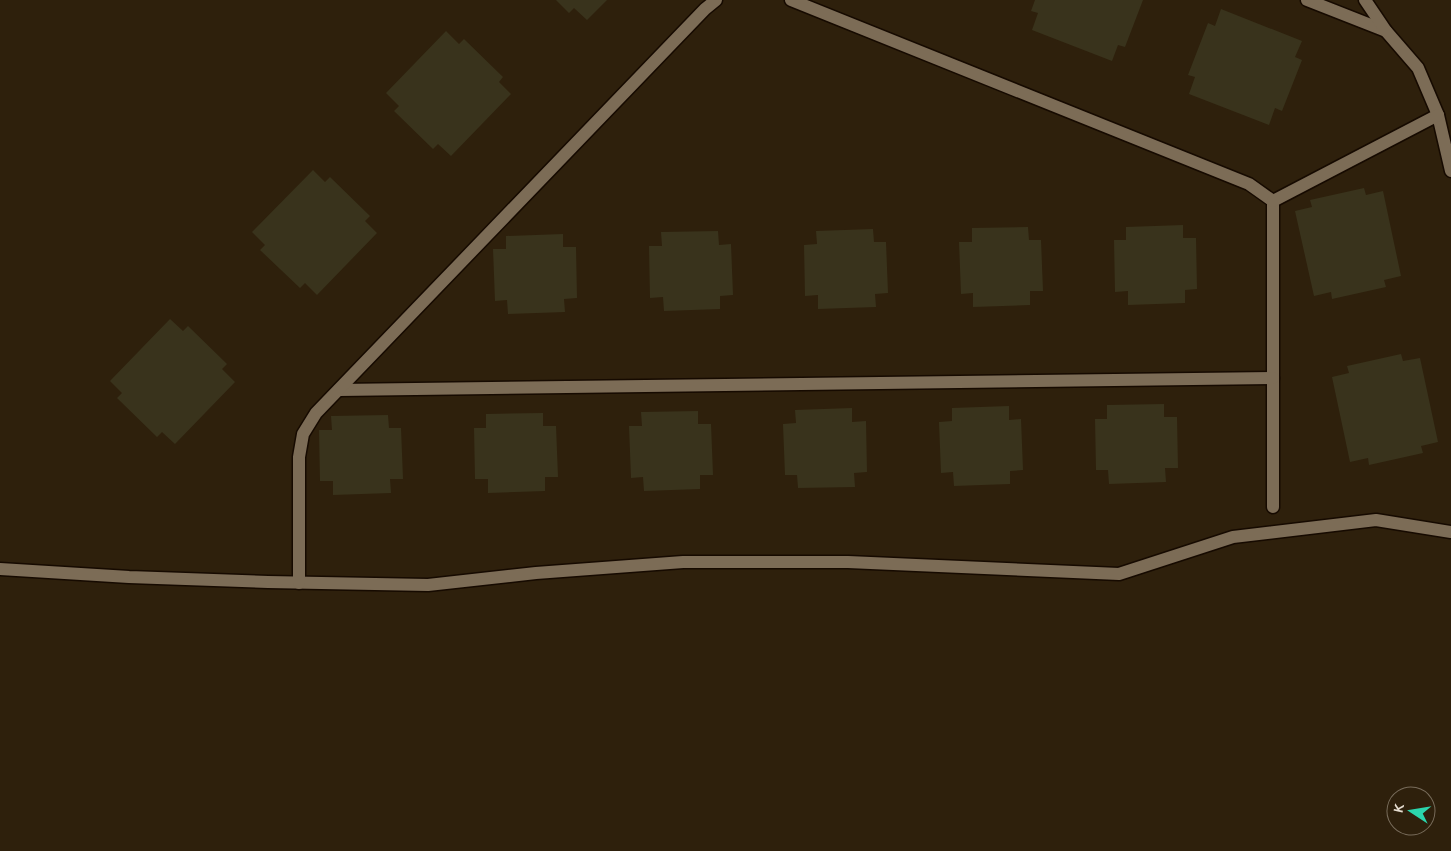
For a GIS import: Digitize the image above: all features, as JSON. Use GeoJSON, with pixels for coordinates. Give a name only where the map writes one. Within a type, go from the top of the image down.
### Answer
{"type":"FeatureCollection","features":[{"type":"Feature","properties":{"kind":"street"},"geometry":{"type":"LineString","coordinates":[[299,583],[299,457],[303,434],[316,413],[705,9],[716,0]]}},
{"type":"Feature","properties":{"kind":"street"},"geometry":{"type":"LineString","coordinates":[[791,0],[1249,184],[1273,201]]}},
{"type":"Feature","properties":{"kind":"street"},"geometry":{"type":"LineString","coordinates":[[1307,0],[1386,31]]}},
{"type":"Feature","properties":{"kind":"street"},"geometry":{"type":"LineString","coordinates":[[1366,0],[1386,31],[1418,68],[1438,115],[1451,171]]}},
{"type":"Feature","properties":{"kind":"street"},"geometry":{"type":"LineString","coordinates":[[1273,201],[1438,115]]}},
{"type":"Feature","properties":{"kind":"street"},"geometry":{"type":"LineString","coordinates":[[1273,201],[1273,507]]}},
{"type":"Feature","properties":{"kind":"street"},"geometry":{"type":"LineString","coordinates":[[339,390],[1273,378]]}},
{"type":"Feature","properties":{"kind":"street"},"geometry":{"type":"LineString","coordinates":[[0,570],[299,583],[428,585],[536,573],[683,562],[848,562],[1119,574],[1233,536],[1376,520],[1451,532]]}},
{"type":"Feature","properties":{"kind":"building"},"geometry":{"type":"Polygon","coordinates":[[[556,0],[607,0],[587,20],[574,8],[569,13],[556,0]]]}},
{"type":"Feature","properties":{"kind":"building"},"geometry":{"type":"Polygon","coordinates":[[[1035,0],[1143,0],[1125,47],[1118,45],[1112,61],[1032,30],[1038,13],[1031,11],[1035,0]]]}},
{"type":"Feature","properties":{"kind":"building"},"geometry":{"type":"Polygon","coordinates":[[[1221,9],[1302,41],[1295,57],[1302,60],[1282,111],[1275,108],[1269,125],[1189,94],[1195,77],[1188,75],[1208,23],[1215,26],[1221,9]]]}},
{"type":"Feature","properties":{"kind":"building"},"geometry":{"type":"Polygon","coordinates":[[[446,31],[459,44],[464,39],[503,77],[499,82],[511,94],[451,156],[438,144],[433,149],[394,111],[399,106],[386,93],[446,31]]]}},
{"type":"Feature","properties":{"kind":"building"},"geometry":{"type":"Polygon","coordinates":[[[313,170],[325,182],[330,177],[370,216],[365,221],[377,233],[317,295],[305,283],[300,288],[260,250],[265,245],[252,232],[313,170]]]}},
{"type":"Feature","properties":{"kind":"building"},"geometry":{"type":"Polygon","coordinates":[[[1364,188],[1366,195],[1383,191],[1401,276],[1384,280],[1386,287],[1332,299],[1331,292],[1314,296],[1295,211],[1312,207],[1310,200],[1364,188]]]}},
{"type":"Feature","properties":{"kind":"building"},"geometry":{"type":"Polygon","coordinates":[[[1183,225],[1183,238],[1196,238],[1197,289],[1185,290],[1185,303],[1128,305],[1128,291],[1115,292],[1114,240],[1126,240],[1126,227],[1183,225]]]}},
{"type":"Feature","properties":{"kind":"building"},"geometry":{"type":"Polygon","coordinates":[[[1028,227],[1029,240],[1041,240],[1043,291],[1030,291],[1030,305],[973,307],[973,293],[961,294],[959,242],[972,242],[972,228],[1028,227]]]}},
{"type":"Feature","properties":{"kind":"building"},"geometry":{"type":"Polygon","coordinates":[[[873,229],[874,242],[886,242],[888,293],[875,294],[876,307],[818,309],[818,295],[805,296],[804,245],[817,244],[816,231],[873,229]]]}},
{"type":"Feature","properties":{"kind":"building"},"geometry":{"type":"Polygon","coordinates":[[[718,231],[719,245],[731,244],[733,295],[720,296],[720,309],[664,311],[663,297],[650,298],[649,246],[662,246],[661,232],[718,231]]]}},
{"type":"Feature","properties":{"kind":"building"},"geometry":{"type":"Polygon","coordinates":[[[563,234],[563,247],[576,247],[577,298],[564,299],[565,312],[508,314],[507,300],[495,301],[493,249],[506,249],[506,236],[563,234]]]}},
{"type":"Feature","properties":{"kind":"building"},"geometry":{"type":"Polygon","coordinates":[[[170,319],[183,331],[188,326],[227,364],[222,369],[235,382],[175,444],[162,432],[157,437],[117,398],[122,393],[110,381],[170,319]]]}},
{"type":"Feature","properties":{"kind":"building"},"geometry":{"type":"Polygon","coordinates":[[[1401,354],[1403,361],[1420,358],[1438,442],[1421,446],[1423,453],[1369,465],[1368,458],[1350,462],[1332,377],[1349,373],[1347,366],[1401,354]]]}},
{"type":"Feature","properties":{"kind":"building"},"geometry":{"type":"Polygon","coordinates":[[[1164,404],[1164,417],[1177,417],[1178,468],[1165,468],[1166,482],[1109,484],[1108,470],[1096,470],[1095,419],[1107,419],[1107,405],[1164,404]]]}},
{"type":"Feature","properties":{"kind":"building"},"geometry":{"type":"Polygon","coordinates":[[[1009,406],[1009,420],[1021,419],[1023,470],[1010,471],[1010,484],[954,486],[953,472],[941,473],[939,422],[952,421],[952,408],[1009,406]]]}},
{"type":"Feature","properties":{"kind":"building"},"geometry":{"type":"Polygon","coordinates":[[[852,408],[852,422],[866,421],[867,472],[854,473],[855,487],[798,488],[797,475],[785,475],[783,424],[796,423],[795,410],[852,408]]]}},
{"type":"Feature","properties":{"kind":"building"},"geometry":{"type":"Polygon","coordinates":[[[698,411],[698,424],[711,424],[713,475],[700,475],[700,489],[644,491],[643,477],[631,478],[629,426],[642,426],[641,412],[698,411]]]}},
{"type":"Feature","properties":{"kind":"building"},"geometry":{"type":"Polygon","coordinates":[[[543,413],[543,426],[556,426],[558,477],[545,477],[545,491],[488,493],[488,479],[475,479],[474,428],[486,428],[486,414],[543,413]]]}},
{"type":"Feature","properties":{"kind":"building"},"geometry":{"type":"Polygon","coordinates":[[[388,415],[389,428],[401,428],[403,479],[390,479],[391,493],[333,495],[333,481],[320,481],[319,430],[332,430],[331,416],[388,415]]]}}]}
